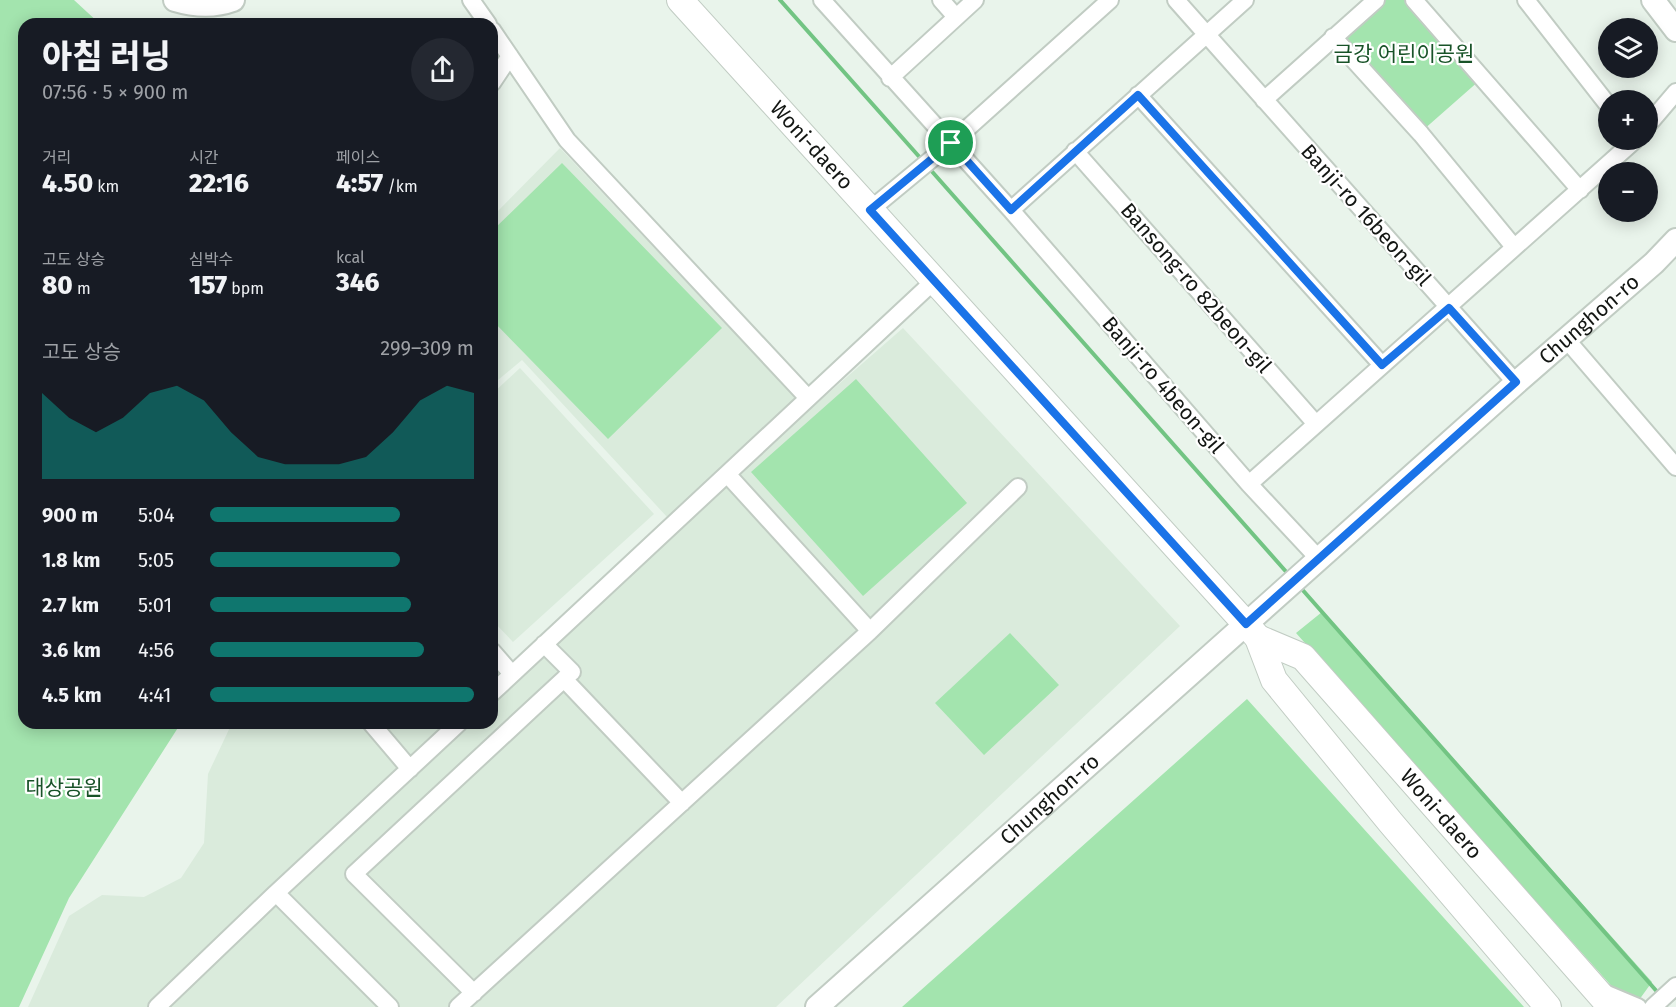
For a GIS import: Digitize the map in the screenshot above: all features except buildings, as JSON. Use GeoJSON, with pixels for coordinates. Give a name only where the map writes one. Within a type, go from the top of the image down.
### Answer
{"type":"FeatureCollection","features":[{"type":"Feature","properties":{"kind":"main road"},"geometry":{"type":"LineString","coordinates":[[175,0],[193,5],[221,4],[233,0]]}},
{"type":"Feature","properties":{"kind":"main road","name":"Woni-daero"},"geometry":{"type":"LineString","coordinates":[[680,0],[1252,631],[1274,680],[1390,823],[1548,1007]]}},
{"type":"Feature","properties":{"kind":"main road"},"geometry":{"type":"LineString","coordinates":[[1653,0],[1676,30]]}},
{"type":"Feature","properties":{"kind":"main road","name":"Chunghon-ro"},"geometry":{"type":"LineString","coordinates":[[817,1007],[1252,631],[1283,592],[1516,382],[1654,263],[1676,240]]}},
{"type":"Feature","properties":{"kind":"main road","name":"Woni-daero"},"geometry":{"type":"LineString","coordinates":[[1252,631],[1303,657],[1611,1007]]}},
{"type":"Feature","properties":{"kind":"street"},"geometry":{"type":"LineString","coordinates":[[471,0],[484,18]]}},
{"type":"Feature","properties":{"kind":"street","name":"Banji-ro 4beon-gil"},"geometry":{"type":"LineString","coordinates":[[822,0],[1011,210],[1316,562]]}},
{"type":"Feature","properties":{"kind":"street"},"geometry":{"type":"LineString","coordinates":[[941,0],[956,17]]}},
{"type":"Feature","properties":{"kind":"street"},"geometry":{"type":"LineString","coordinates":[[890,78],[975,0]]}},
{"type":"Feature","properties":{"kind":"street"},"geometry":{"type":"LineString","coordinates":[[870,210],[951,143],[1110,0]]}},
{"type":"Feature","properties":{"kind":"street","name":"Banji-ro 16beon-gil"},"geometry":{"type":"LineString","coordinates":[[1176,0],[1516,382]]}},
{"type":"Feature","properties":{"kind":"street"},"geometry":{"type":"LineString","coordinates":[[1011,210],[1245,0]]}},
{"type":"Feature","properties":{"kind":"street"},"geometry":{"type":"LineString","coordinates":[[1264,100],[1376,0]]}},
{"type":"Feature","properties":{"kind":"street"},"geometry":{"type":"LineString","coordinates":[[1414,0],[1580,190]]}},
{"type":"Feature","properties":{"kind":"street"},"geometry":{"type":"LineString","coordinates":[[1526,0],[1598,92]]}},
{"type":"Feature","properties":{"kind":"street"},"geometry":{"type":"LineString","coordinates":[[1332,37],[1421,134],[1514,247]]}},
{"type":"Feature","properties":{"kind":"street"},"geometry":{"type":"LineString","coordinates":[[498,39],[567,140],[808,398]]}},
{"type":"Feature","properties":{"kind":"street"},"geometry":{"type":"LineString","coordinates":[[498,74],[510,56]]}},
{"type":"Feature","properties":{"kind":"street"},"geometry":{"type":"LineString","coordinates":[[1658,113],[1676,92]]}},
{"type":"Feature","properties":{"kind":"street"},"geometry":{"type":"LineString","coordinates":[[1138,95],[1382,365]]}},
{"type":"Feature","properties":{"kind":"street"},"geometry":{"type":"LineString","coordinates":[[1249,484],[1624,150]]}},
{"type":"Feature","properties":{"kind":"street","name":"Bansong-ro 82beon-gil"},"geometry":{"type":"LineString","coordinates":[[1075,151],[1316,424]]}},
{"type":"Feature","properties":{"kind":"street"},"geometry":{"type":"LineString","coordinates":[[498,687],[934,281]]}},
{"type":"Feature","properties":{"kind":"street"},"geometry":{"type":"LineString","coordinates":[[1566,339],[1676,467]]}},
{"type":"Feature","properties":{"kind":"street"},"geometry":{"type":"LineString","coordinates":[[727,474],[870,631]]}},
{"type":"Feature","properties":{"kind":"street"},"geometry":{"type":"LineString","coordinates":[[458,1007],[870,631],[1018,487]]}},
{"type":"Feature","properties":{"kind":"street"},"geometry":{"type":"LineString","coordinates":[[474,993],[354,874],[572,672],[544,644]]}},
{"type":"Feature","properties":{"kind":"street"},"geometry":{"type":"LineString","coordinates":[[498,658],[512,674]]}},
{"type":"Feature","properties":{"kind":"street"},"geometry":{"type":"LineString","coordinates":[[564,679],[682,803]]}},
{"type":"Feature","properties":{"kind":"street"},"geometry":{"type":"LineString","coordinates":[[376,729],[410,769]]}},
{"type":"Feature","properties":{"kind":"street"},"geometry":{"type":"LineString","coordinates":[[157,1007],[453,729]]}},
{"type":"Feature","properties":{"kind":"street"},"geometry":{"type":"LineString","coordinates":[[276,893],[390,1007]]}},
{"type":"Feature","properties":{"kind":"street"},"geometry":{"type":"LineString","coordinates":[[1653,1007],[1676,986]]}},
{"type":"Feature","properties":{"kind":"street"},"geometry":{"type":"LineString","coordinates":[[1593,988],[1638,1007]]}},
{"type":"Feature","properties":{"kind":"shaded area"},"geometry":{"type":"Polygon","coordinates":[[[560,148],[808,411],[903,328],[1180,626],[776,1007],[28,1007],[69,916],[102,895],[144,897],[181,878],[204,843],[208,774],[229,729],[498,729],[498,645],[523,672],[680,531],[522,360],[498,380],[498,211],[560,148]]]}},
{"type":"Feature","properties":{"kind":"shaded area"},"geometry":{"type":"Polygon","coordinates":[[[520,368],[654,514],[513,642],[498,626],[498,388],[520,368]]]}},
{"type":"Feature","properties":{"kind":"green space","name":"대상공원"},"geometry":{"type":"Polygon","coordinates":[[[0,0],[74,0],[94,18],[18,18],[18,729],[177,729],[69,898],[19,1007],[0,1007],[0,0]]]}},
{"type":"Feature","properties":{"kind":"green space","name":"금강 어린이공원"},"geometry":{"type":"Polygon","coordinates":[[[1383,0],[1408,0],[1480,80],[1422,131],[1339,40],[1383,0]]]}},
{"type":"Feature","properties":{"kind":"green space"},"geometry":{"type":"Polygon","coordinates":[[[562,163],[722,328],[608,439],[498,326],[498,225],[562,163]]]}},
{"type":"Feature","properties":{"kind":"green space"},"geometry":{"type":"Polygon","coordinates":[[[856,379],[967,503],[863,596],[751,472],[856,379]]]}},
{"type":"Feature","properties":{"kind":"green space"},"geometry":{"type":"Polygon","coordinates":[[[1322,612],[1652,982],[1639,1000],[1624,1000],[1296,633],[1322,612]]]}},
{"type":"Feature","properties":{"kind":"green space"},"geometry":{"type":"Polygon","coordinates":[[[1010,633],[1059,685],[984,755],[935,703],[1010,633]]]}},
{"type":"Feature","properties":{"kind":"green space"},"geometry":{"type":"Polygon","coordinates":[[[1247,699],[1524,1007],[902,1007],[1247,699]]]}},
{"type":"Feature","properties":{"kind":"waterway"},"geometry":{"type":"LineString","coordinates":[[780,0],[923,161]]}},
{"type":"Feature","properties":{"kind":"waterway"},"geometry":{"type":"LineString","coordinates":[[928,167],[1289,575]]}},
{"type":"Feature","properties":{"kind":"waterway"},"geometry":{"type":"LineString","coordinates":[[1300,587],[1660,995]]}},
{"type":"Feature","properties":{"kind":"route"},"geometry":{"type":"LineString","coordinates":[[1138,95],[1382,365],[1449,308],[1516,382],[1246,624],[870,210],[951,143],[1011,210],[1138,95]]}}]}
